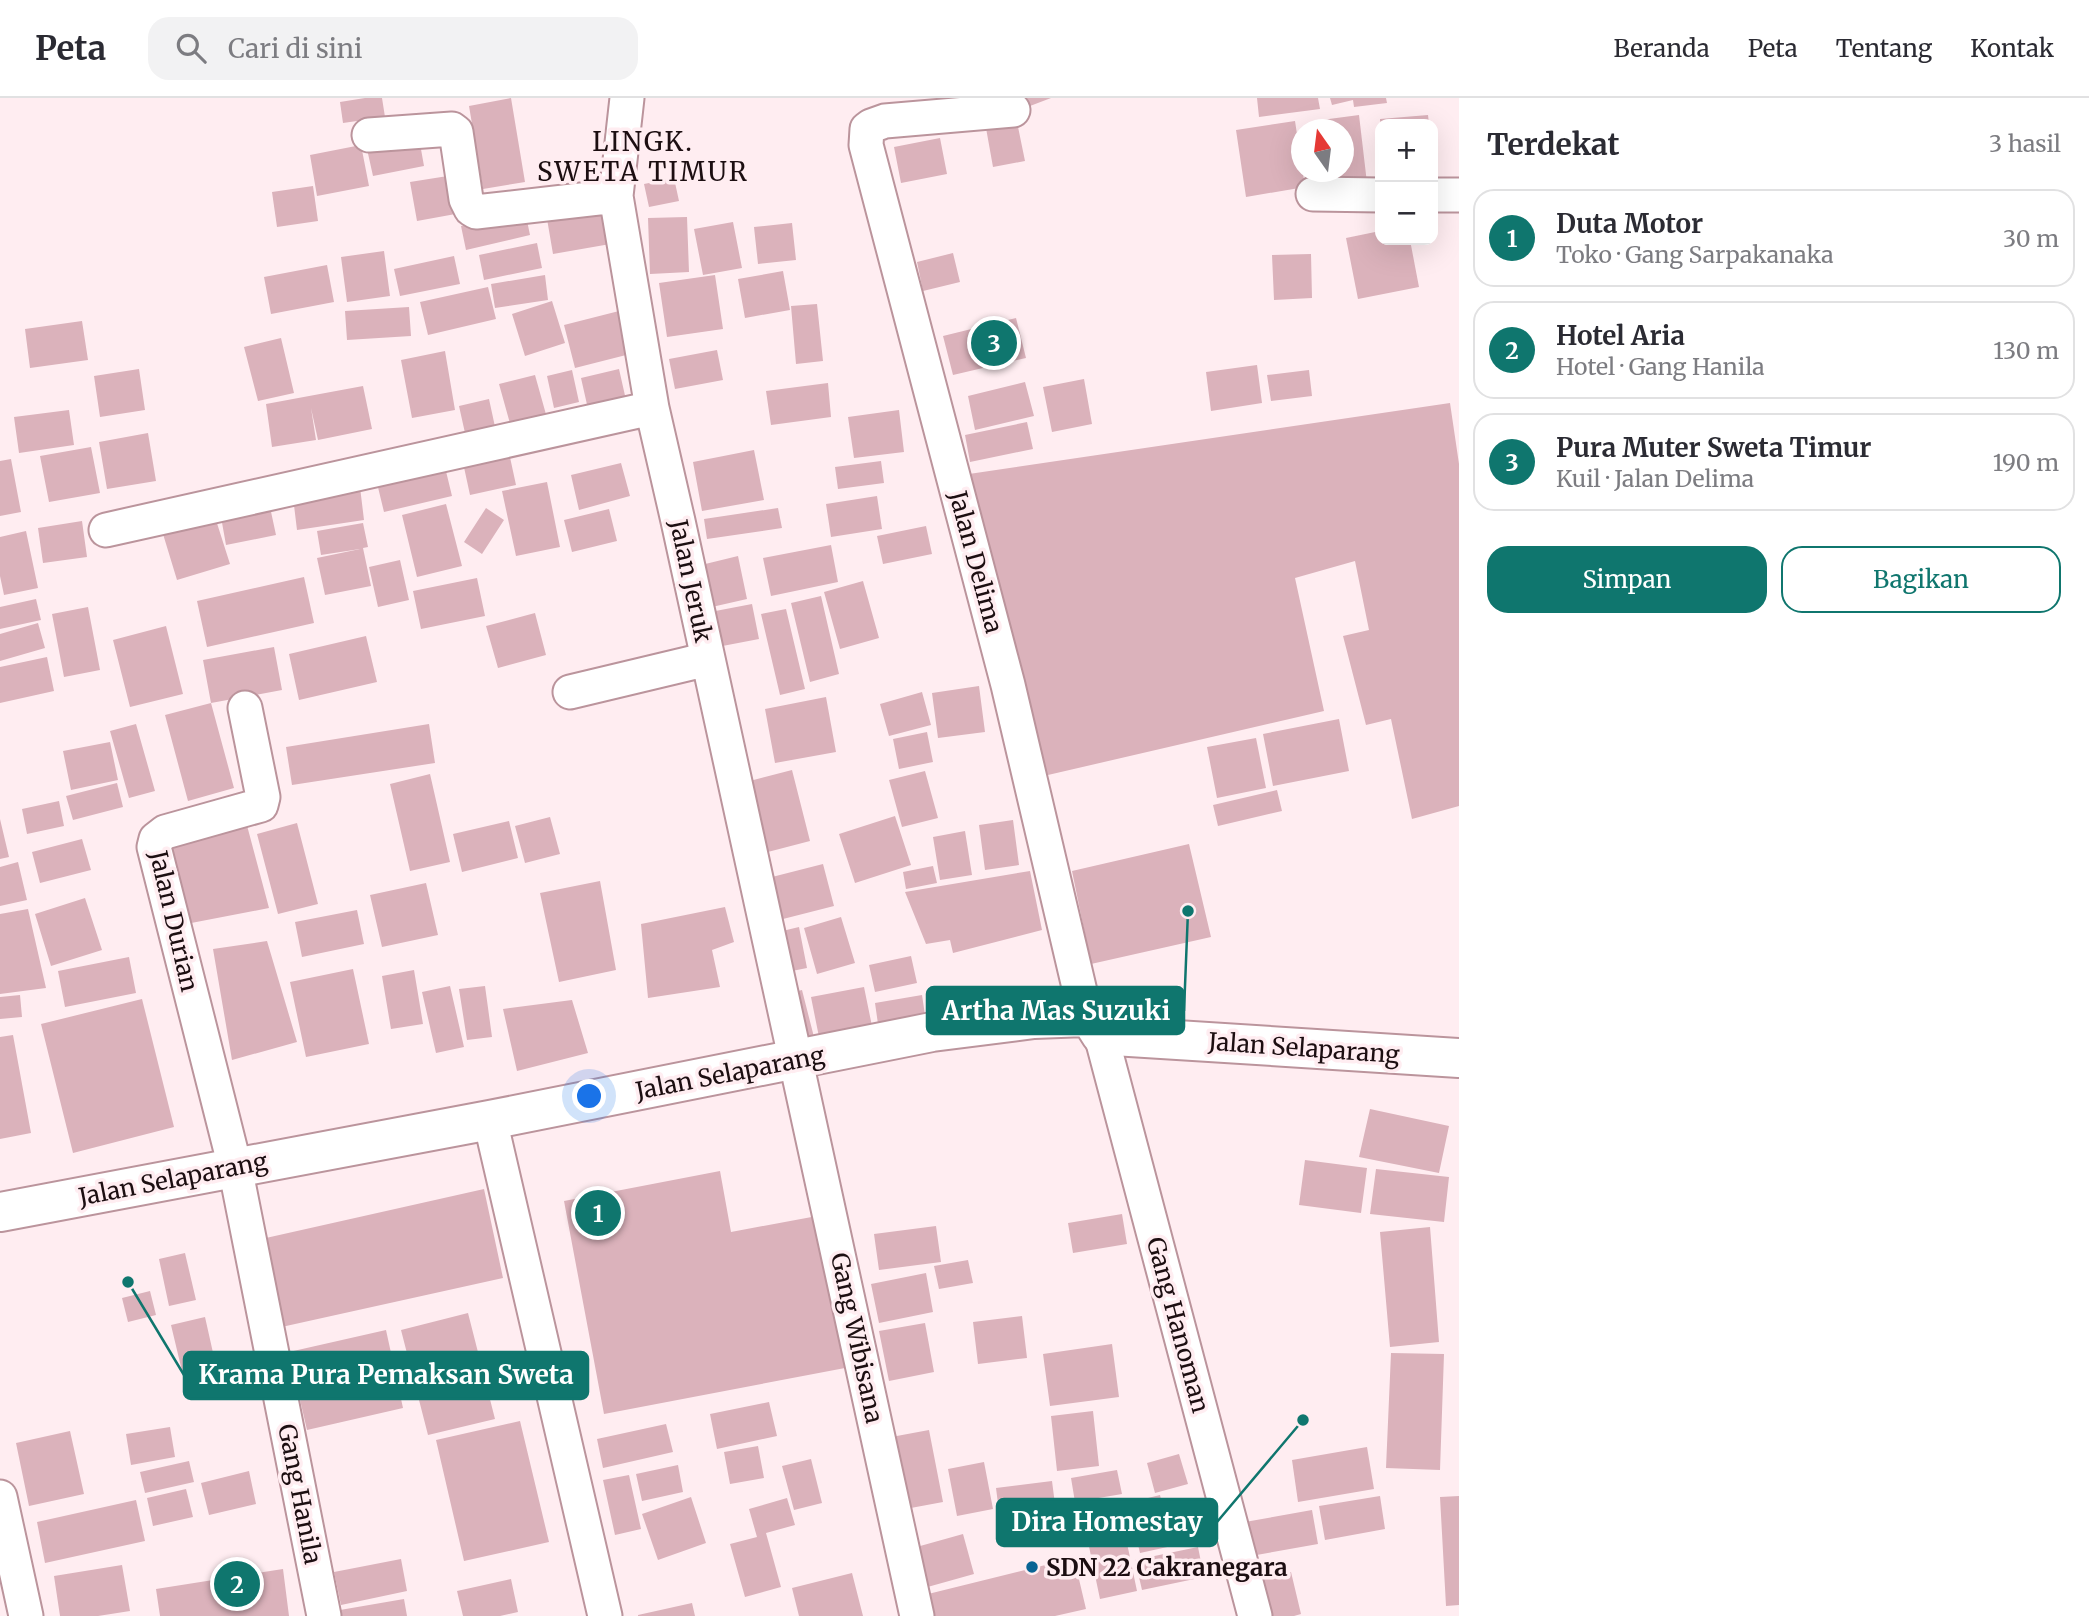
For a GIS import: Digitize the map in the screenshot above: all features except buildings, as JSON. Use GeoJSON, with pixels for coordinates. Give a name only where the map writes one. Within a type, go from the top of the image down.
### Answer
{"type":"FeatureCollection","features":[{"type":"Feature","properties":{"kind":"main road","name":"Jalan Selaparang"},"geometry":{"type":"LineString","coordinates":[[0,1212],[984,1024],[1034,1019],[1459,1058]]}},
{"type":"Feature","properties":{"kind":"street","name":"Jalan Jeruk"},"geometry":{"type":"LineString","coordinates":[[627,98],[616,196],[652,408],[796,1060]]}},
{"type":"Feature","properties":{"kind":"street","name":"Jalan Delima"},"geometry":{"type":"LineString","coordinates":[[1013,110],[885,121],[867,129],[866,145],[1008,685],[1093,1026]]}},
{"type":"Feature","properties":{"kind":"street"},"geometry":{"type":"LineString","coordinates":[[369,135],[452,129],[456,132],[466,200],[475,212],[616,196]]}},
{"type":"Feature","properties":{"kind":"street"},"geometry":{"type":"LineString","coordinates":[[1313,194],[1375,195]]}},
{"type":"Feature","properties":{"kind":"street"},"geometry":{"type":"LineString","coordinates":[[1438,195],[1459,195]]}},
{"type":"Feature","properties":{"kind":"street"},"geometry":{"type":"LineString","coordinates":[[106,530],[652,408]]}},
{"type":"Feature","properties":{"kind":"street"},"geometry":{"type":"LineString","coordinates":[[570,692],[708,659]]}},
{"type":"Feature","properties":{"kind":"street","name":"Jalan Durian"},"geometry":{"type":"LineString","coordinates":[[235,1167],[154,847],[156,839],[165,832],[261,805],[263,797],[245,708]]}},
{"type":"Feature","properties":{"kind":"street","name":"Gang Hanoman"},"geometry":{"type":"LineString","coordinates":[[1093,1026],[1255,1616]]}},
{"type":"Feature","properties":{"kind":"street","name":"Gang Wibisana"},"geometry":{"type":"LineString","coordinates":[[796,1060],[917,1616]]}},
{"type":"Feature","properties":{"kind":"street"},"geometry":{"type":"LineString","coordinates":[[490,1120],[605,1616]]}},
{"type":"Feature","properties":{"kind":"street","name":"Gang Hanila"},"geometry":{"type":"LineString","coordinates":[[235,1167],[324,1616]]}},
{"type":"Feature","properties":{"kind":"street"},"geometry":{"type":"LineString","coordinates":[[0,1497],[26,1616]]}},
{"type":"Feature","properties":{"kind":"place","name":"Pura Muter Sweta Timur"},"geometry":{"type":"Point","coordinates":[994,343]}},
{"type":"Feature","properties":{"kind":"place","name":"Artha Mas Suzuki"},"geometry":{"type":"Point","coordinates":[1188,911]}},
{"type":"Feature","properties":{"kind":"place","name":"Duta Motor"},"geometry":{"type":"Point","coordinates":[598,1213]}},
{"type":"Feature","properties":{"kind":"place","name":"Krama Pura Pemaksan Sweta"},"geometry":{"type":"Point","coordinates":[128,1282]}},
{"type":"Feature","properties":{"kind":"place","name":"Dira Homestay"},"geometry":{"type":"Point","coordinates":[1303,1420]}},
{"type":"Feature","properties":{"kind":"place","name":"SDN 22 Cakranegara"},"geometry":{"type":"Point","coordinates":[1032,1567]}},
{"type":"Feature","properties":{"kind":"place","name":"Hotel Aria"},"geometry":{"type":"Point","coordinates":[237,1584]}},
{"type":"Feature","properties":{"kind":"district","name":"LINGK. SWETA TIMUR"},"geometry":{"type":"Point","coordinates":[643,156]}}]}
